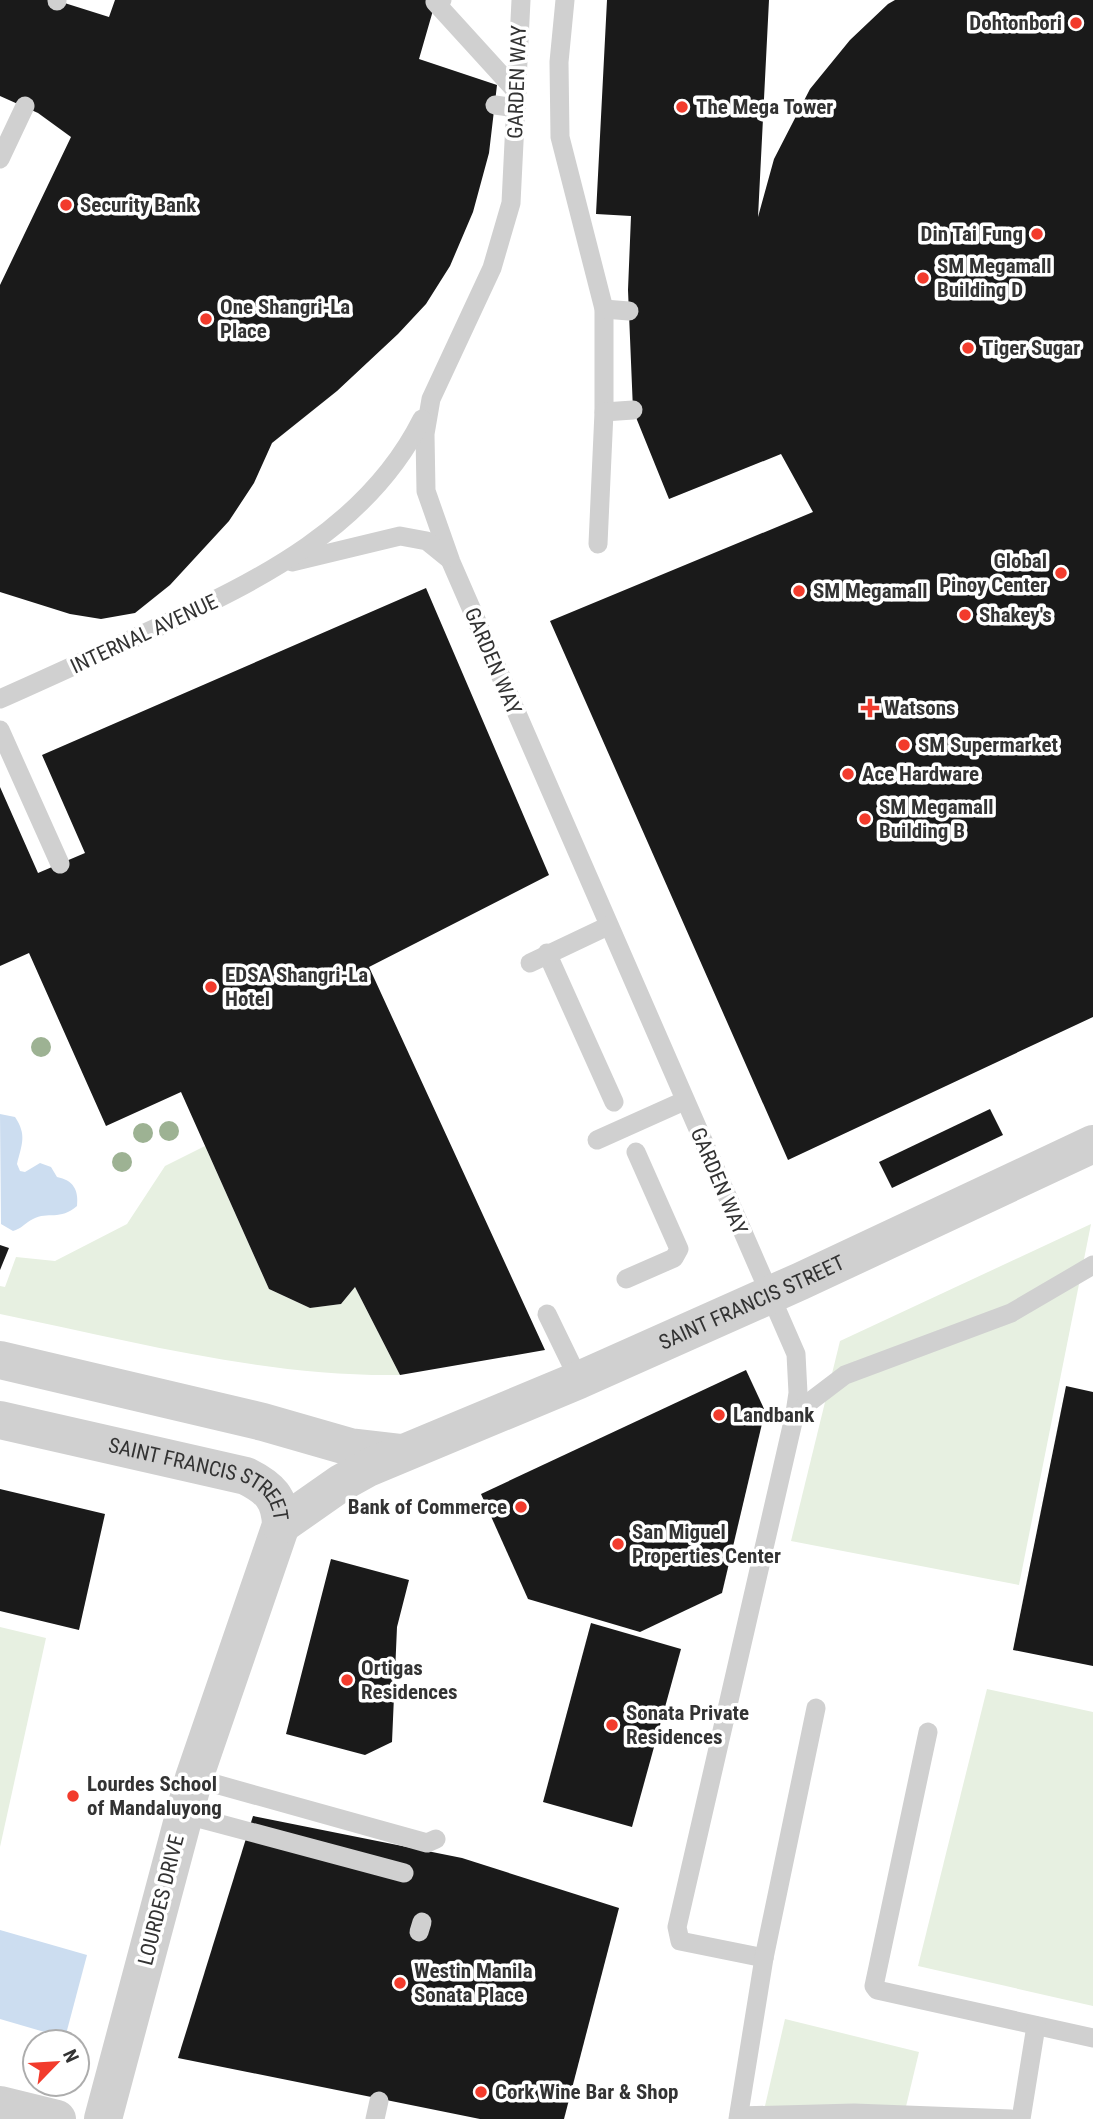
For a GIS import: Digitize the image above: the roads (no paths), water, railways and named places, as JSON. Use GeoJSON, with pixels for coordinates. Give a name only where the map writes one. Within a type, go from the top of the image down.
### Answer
{"type":"FeatureCollection","features":[{"type":"Feature","properties":{"kind":"street","name":"SAINT FRANCIS STREET"},"geometry":{"type":"LineString","coordinates":[[281,1525],[341,1483],[368,1468],[579,1380],[1093,1144]]}},
{"type":"Feature","properties":{"kind":"street","name":"SAINT FRANCIS STREET"},"geometry":{"type":"LineString","coordinates":[[0,1360],[263,1422],[350,1447],[407,1453]]}},
{"type":"Feature","properties":{"kind":"street","name":"SAINT FRANCIS STREET"},"geometry":{"type":"LineString","coordinates":[[0,1420],[246,1476],[265,1485],[275,1496],[281,1507],[281,1525]]}},
{"type":"Feature","properties":{"kind":"street","name":"LOURDES DRIVE"},"geometry":{"type":"LineString","coordinates":[[103,2119],[183,1814],[281,1525]]}},
{"type":"Feature","properties":{"kind":"street"},"geometry":{"type":"LineString","coordinates":[[0,2105],[57,2119]]}},
{"type":"Feature","properties":{"kind":"lane","name":"GARDEN WAY"},"geometry":{"type":"LineString","coordinates":[[521,0],[511,203],[502,240],[479,299],[431,399],[425,434],[424,477],[429,508],[451,562],[768,1295],[796,1354],[798,1392],[795,1413],[677,1927],[680,1941],[764,1958]]}},
{"type":"Feature","properties":{"kind":"lane"},"geometry":{"type":"LineString","coordinates":[[565,0],[559,62],[560,138],[604,309],[604,412],[598,544]]}},
{"type":"Feature","properties":{"kind":"lane"},"geometry":{"type":"LineString","coordinates":[[439,1],[517,100],[495,105]]}},
{"type":"Feature","properties":{"kind":"lane"},"geometry":{"type":"LineString","coordinates":[[0,159],[25,106]]}},
{"type":"Feature","properties":{"kind":"lane"},"geometry":{"type":"LineString","coordinates":[[604,309],[629,311]]}},
{"type":"Feature","properties":{"kind":"lane","name":"INTERNAL AVENUE"},"geometry":{"type":"LineString","coordinates":[[0,699],[224,597],[285,564],[334,527],[379,484],[413,436],[431,399]]}},
{"type":"Feature","properties":{"kind":"lane"},"geometry":{"type":"LineString","coordinates":[[604,412],[633,410]]}},
{"type":"Feature","properties":{"kind":"lane","name":"INTERNAL AVENUE"},"geometry":{"type":"LineString","coordinates":[[285,564],[400,536],[428,541],[451,562]]}},
{"type":"Feature","properties":{"kind":"lane"},"geometry":{"type":"LineString","coordinates":[[0,730],[60,864]]}},
{"type":"Feature","properties":{"kind":"lane"},"geometry":{"type":"LineString","coordinates":[[608,926],[538,958],[614,1102]]}},
{"type":"Feature","properties":{"kind":"lane"},"geometry":{"type":"LineString","coordinates":[[597,1140],[684,1101]]}},
{"type":"Feature","properties":{"kind":"lane"},"geometry":{"type":"LineString","coordinates":[[626,1279],[674,1258],[679,1249],[636,1152]]}},
{"type":"Feature","properties":{"kind":"lane"},"geometry":{"type":"LineString","coordinates":[[795,1413],[845,1375],[1011,1313],[1093,1265]]}},
{"type":"Feature","properties":{"kind":"lane"},"geometry":{"type":"LineString","coordinates":[[547,1314],[579,1380]]}},
{"type":"Feature","properties":{"kind":"lane"},"geometry":{"type":"LineString","coordinates":[[816,1708],[764,1958],[738,2118],[854,2113],[1011,2119]]}},
{"type":"Feature","properties":{"kind":"lane"},"geometry":{"type":"LineString","coordinates":[[928,1732],[873,1984],[877,1990],[1093,2038]]}},
{"type":"Feature","properties":{"kind":"lane"},"geometry":{"type":"LineString","coordinates":[[194,1778],[427,1843],[436,1839]]}},
{"type":"Feature","properties":{"kind":"lane"},"geometry":{"type":"LineString","coordinates":[[183,1814],[404,1873]]}},
{"type":"Feature","properties":{"kind":"lane"},"geometry":{"type":"LineString","coordinates":[[1021,2119],[1036,2025]]}},
{"type":"Feature","properties":{"kind":"water"},"geometry":{"type":"Polygon","coordinates":[[[0,1114],[15,1117],[21,1129],[22,1140],[17,1164],[20,1171],[25,1172],[40,1163],[51,1167],[57,1177],[74,1187],[77,1206],[71,1211],[38,1217],[13,1231],[1,1224],[0,1114]]]}},
{"type":"Feature","properties":{"kind":"water"},"geometry":{"type":"Polygon","coordinates":[[[0,1930],[87,1955],[68,2028],[31,2028],[0,2019],[0,1930]]]}},
{"type":"Feature","properties":{"kind":"place","name":"Dohtonbori"},"geometry":{"type":"Point","coordinates":[1076,23]}},
{"type":"Feature","properties":{"kind":"place","name":"The Mega Tower"},"geometry":{"type":"Point","coordinates":[682,107]}},
{"type":"Feature","properties":{"kind":"place","name":"Security Bank"},"geometry":{"type":"Point","coordinates":[66,205]}},
{"type":"Feature","properties":{"kind":"place","name":"Din Tai Fung"},"geometry":{"type":"Point","coordinates":[1037,234]}},
{"type":"Feature","properties":{"kind":"place","name":"SM Megamall Building D"},"geometry":{"type":"Point","coordinates":[923,278]}},
{"type":"Feature","properties":{"kind":"place","name":"One Shangri-La Place"},"geometry":{"type":"Point","coordinates":[206,319]}},
{"type":"Feature","properties":{"kind":"place","name":"Tiger Sugar"},"geometry":{"type":"Point","coordinates":[968,348]}},
{"type":"Feature","properties":{"kind":"place","name":"Global Pinoy Center"},"geometry":{"type":"Point","coordinates":[1061,573]}},
{"type":"Feature","properties":{"kind":"place","name":"SM Megamall"},"geometry":{"type":"Point","coordinates":[799,591]}},
{"type":"Feature","properties":{"kind":"place","name":"Shakey's"},"geometry":{"type":"Point","coordinates":[965,615]}},
{"type":"Feature","properties":{"kind":"place","name":"Watsons"},"geometry":{"type":"Point","coordinates":[870,708]}},
{"type":"Feature","properties":{"kind":"place","name":"SM Supermarket"},"geometry":{"type":"Point","coordinates":[904,745]}},
{"type":"Feature","properties":{"kind":"place","name":"Ace Hardware"},"geometry":{"type":"Point","coordinates":[848,774]}},
{"type":"Feature","properties":{"kind":"place","name":"SM Megamall Building B"},"geometry":{"type":"Point","coordinates":[865,819]}},
{"type":"Feature","properties":{"kind":"place","name":"EDSA Shangri-La Hotel"},"geometry":{"type":"Point","coordinates":[211,987]}},
{"type":"Feature","properties":{"kind":"place","name":"Landbank"},"geometry":{"type":"Point","coordinates":[719,1415]}},
{"type":"Feature","properties":{"kind":"place","name":"Bank of Commerce"},"geometry":{"type":"Point","coordinates":[521,1507]}},
{"type":"Feature","properties":{"kind":"place","name":"San Miguel Properties Center"},"geometry":{"type":"Point","coordinates":[618,1544]}},
{"type":"Feature","properties":{"kind":"place","name":"Ortigas Residences"},"geometry":{"type":"Point","coordinates":[347,1680]}},
{"type":"Feature","properties":{"kind":"place","name":"Sonata Private Residences"},"geometry":{"type":"Point","coordinates":[612,1725]}},
{"type":"Feature","properties":{"kind":"place","name":"Lourdes School of Mandaluyong"},"geometry":{"type":"Point","coordinates":[73,1796]}},
{"type":"Feature","properties":{"kind":"place","name":"Westin Manila Sonata Place"},"geometry":{"type":"Point","coordinates":[400,1983]}},
{"type":"Feature","properties":{"kind":"place","name":"Cork Wine Bar & Shop"},"geometry":{"type":"Point","coordinates":[481,2092]}}]}
